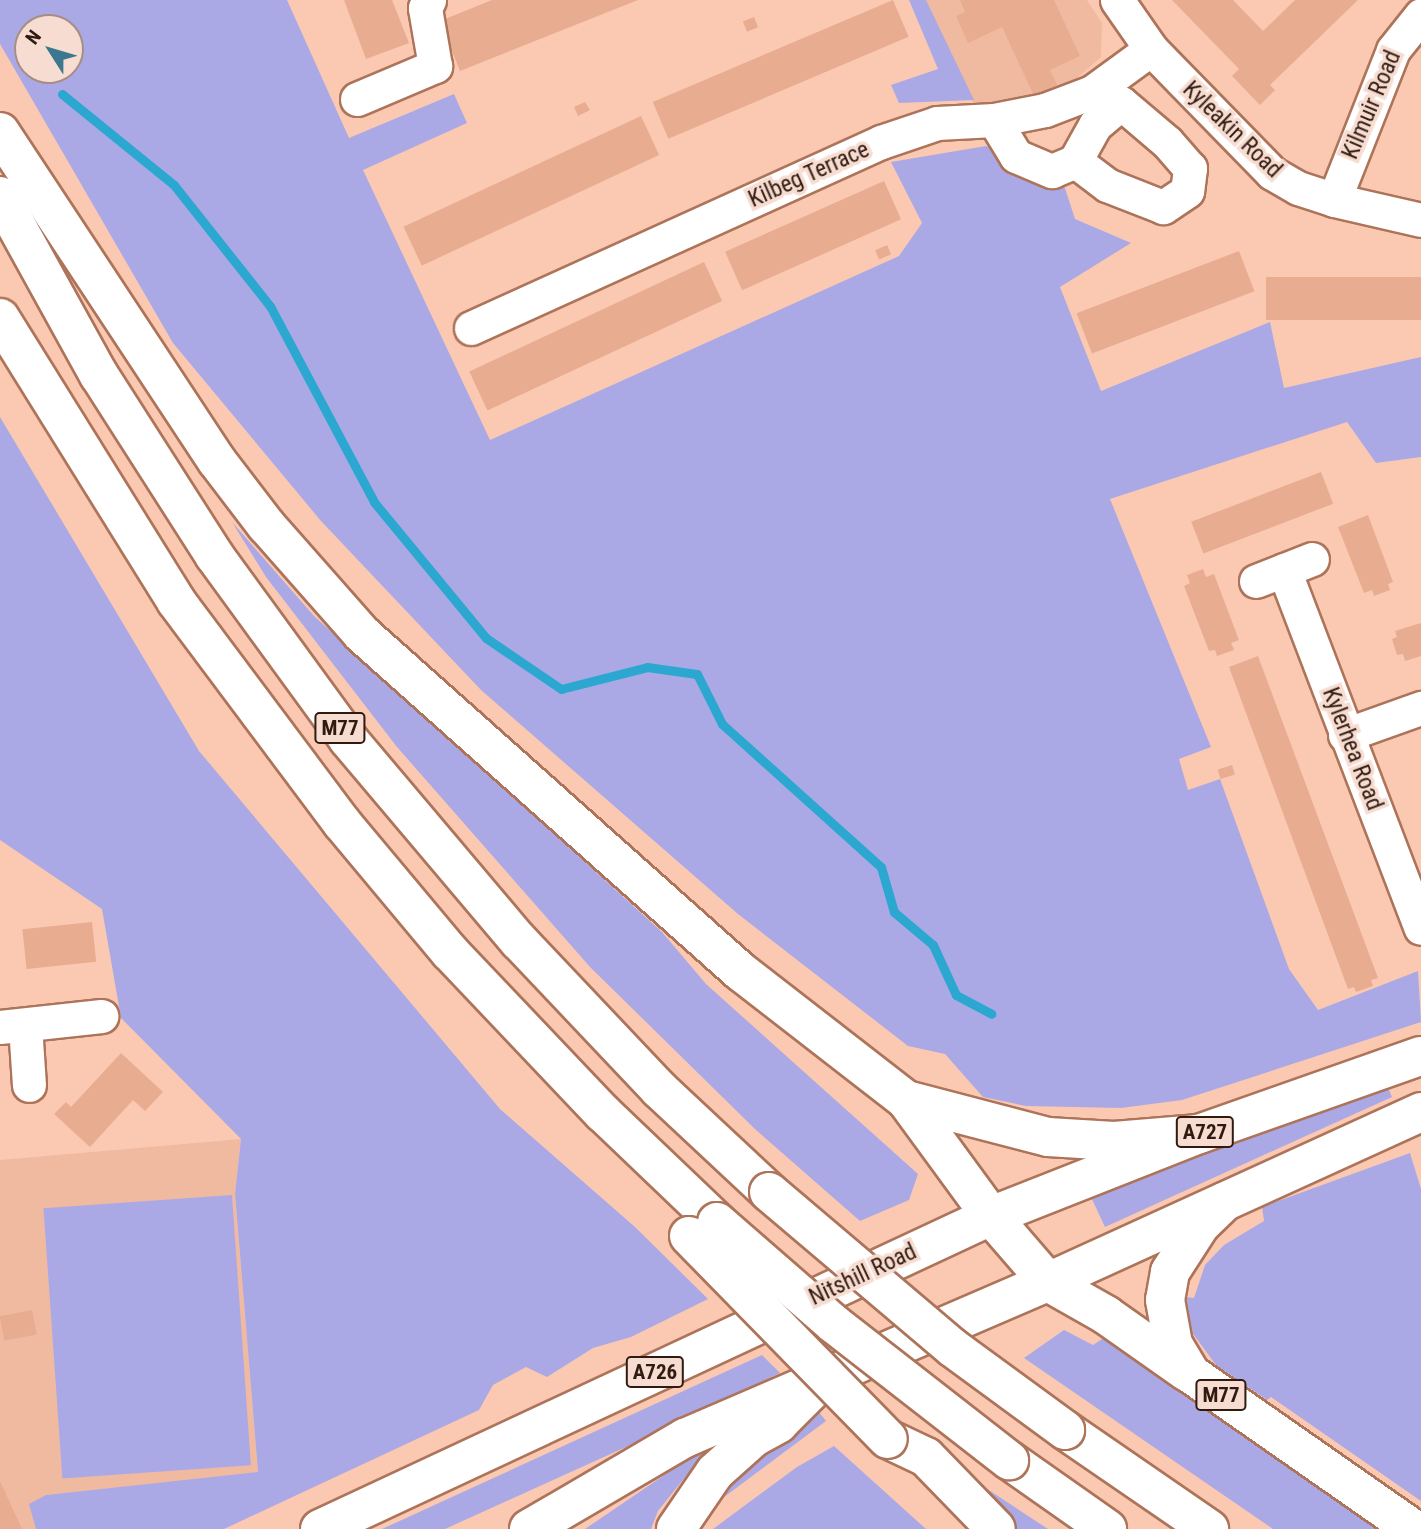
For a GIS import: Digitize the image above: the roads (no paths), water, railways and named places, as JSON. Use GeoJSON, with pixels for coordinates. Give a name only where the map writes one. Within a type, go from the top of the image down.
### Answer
{"type":"FeatureCollection","features":[{"type":"Feature","properties":{"kind":"main road"},"geometry":{"type":"LineString","coordinates":[[0,132],[217,461],[266,525],[362,634],[741,972],[906,1100],[991,1216],[1048,1282]]}},
{"type":"Feature","properties":{"kind":"main road","name":"M77"},"geometry":{"type":"LineString","coordinates":[[0,195],[99,375],[214,555],[348,739],[553,978],[659,1089],[769,1192],[933,1332],[1065,1430],[1209,1529]]}},
{"type":"Feature","properties":{"kind":"main road","name":"M77"},"geometry":{"type":"LineString","coordinates":[[0,317],[176,601],[342,823],[450,952],[703,1229],[888,1439],[912,1471],[971,1529]]}},
{"type":"Feature","properties":{"kind":"main road","name":"Nitshill Road"},"geometry":{"type":"LineString","coordinates":[[320,1529],[991,1216],[1199,1135],[1421,1056]]}},
{"type":"Feature","properties":{"kind":"main road"},"geometry":{"type":"LineString","coordinates":[[906,1100],[1048,1137],[1114,1141],[1199,1135]]}},
{"type":"Feature","properties":{"kind":"main road"},"geometry":{"type":"LineString","coordinates":[[529,1529],[685,1438],[1048,1282],[1421,1112]]}},
{"type":"Feature","properties":{"kind":"main road","name":"M77"},"geometry":{"type":"LineString","coordinates":[[1191,1374],[1173,1345],[1166,1319],[1167,1282],[1180,1252],[1224,1202]]}},
{"type":"Feature","properties":{"kind":"main road","name":"M77"},"geometry":{"type":"LineString","coordinates":[[703,1229],[834,1324],[1009,1460],[1107,1529]]}},
{"type":"Feature","properties":{"kind":"main road","name":"M77"},"geometry":{"type":"LineString","coordinates":[[1048,1282],[1106,1315],[1413,1529]]}},
{"type":"Feature","properties":{"kind":"main road"},"geometry":{"type":"LineString","coordinates":[[676,1529],[715,1472],[753,1438],[778,1424],[820,1382]]}},
{"type":"Feature","properties":{"kind":"main road","name":"M77"},"geometry":{"type":"LineString","coordinates":[[888,1439],[926,1457],[996,1529]]}},
{"type":"Feature","properties":{"kind":"street"},"geometry":{"type":"LineString","coordinates":[[357,99],[435,66],[425,8],[429,0]]}},
{"type":"Feature","properties":{"kind":"street","name":"Kyleakin Road"},"geometry":{"type":"LineString","coordinates":[[1117,0],[1152,49],[1272,173],[1298,188],[1334,200],[1421,220]]}},
{"type":"Feature","properties":{"kind":"street","name":"Kilmuir Road"},"geometry":{"type":"LineString","coordinates":[[1334,200],[1388,59],[1421,15]]}},
{"type":"Feature","properties":{"kind":"street","name":"Kilbeg Terrace"},"geometry":{"type":"LineString","coordinates":[[471,328],[881,142],[937,123],[994,120],[1045,110],[1092,92],[1152,49]]}},
{"type":"Feature","properties":{"kind":"street"},"geometry":{"type":"LineString","coordinates":[[994,120],[1016,156],[1052,171],[1075,161]]}},
{"type":"Feature","properties":{"kind":"street","name":"Kylerhea Road"},"geometry":{"type":"LineString","coordinates":[[1284,570],[1421,928]]}},
{"type":"Feature","properties":{"kind":"street"},"geometry":{"type":"LineString","coordinates":[[1345,735],[1421,708]]}},
{"type":"Feature","properties":{"kind":"street"},"geometry":{"type":"LineString","coordinates":[[29,1085],[12,1026],[101,1016]]}},
{"type":"Feature","properties":{"kind":"waterway"},"geometry":{"type":"LineString","coordinates":[[62,94],[174,185],[270,306],[374,502],[486,638],[561,689],[647,667],[697,674],[722,724],[881,867],[894,912],[933,945],[956,995],[991,1014]]}}]}
